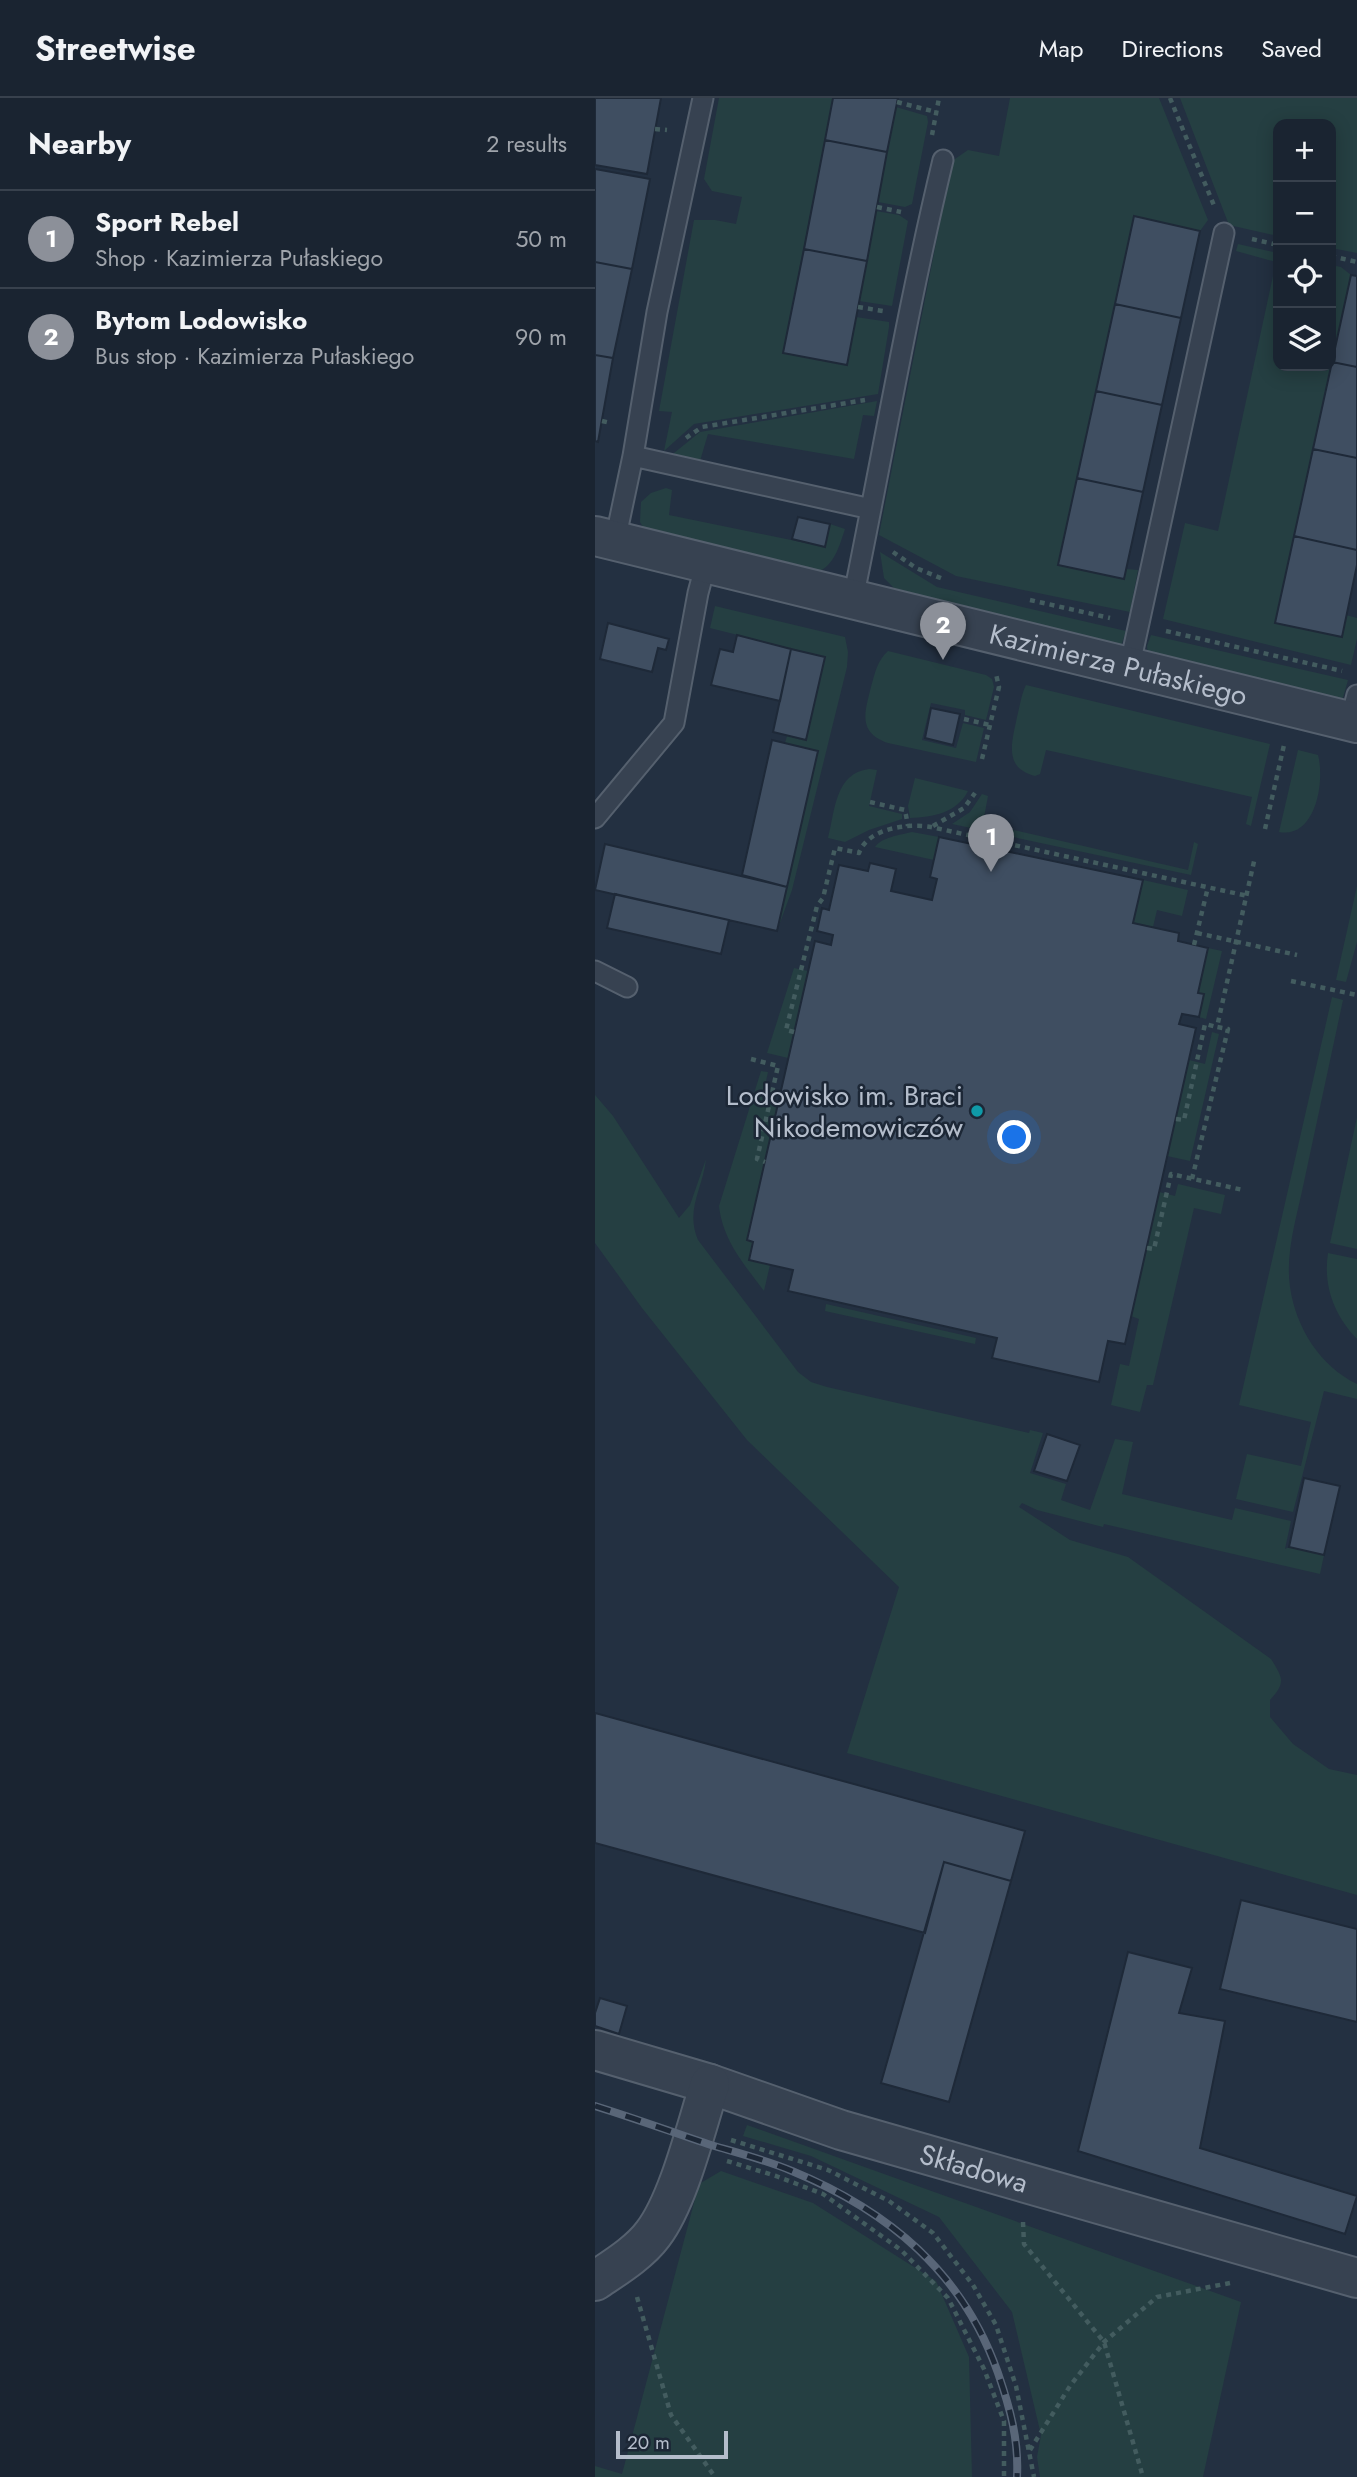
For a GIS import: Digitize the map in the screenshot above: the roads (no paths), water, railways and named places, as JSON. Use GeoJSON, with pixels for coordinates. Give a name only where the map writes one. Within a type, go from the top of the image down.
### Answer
{"type":"FeatureCollection","features":[{"type":"Feature","properties":{"kind":"street","name":"Kazimierza Pułaskiego"},"geometry":{"type":"LineString","coordinates":[[605,538],[1129,669],[1355,713]]}},
{"type":"Feature","properties":{"kind":"street","name":"Składowa"},"geometry":{"type":"LineString","coordinates":[[595,2050],[710,2084],[841,2130],[1357,2278]]}},
{"type":"Feature","properties":{"kind":"street"},"geometry":{"type":"LineString","coordinates":[[607,2273],[651,2237],[666,2215],[710,2084]]}},
{"type":"Feature","properties":{"kind":"lane"},"geometry":{"type":"LineString","coordinates":[[605,538],[633,456],[657,312],[703,98]]}},
{"type":"Feature","properties":{"kind":"lane"},"geometry":{"type":"LineString","coordinates":[[853,600],[908,308],[943,160]]}},
{"type":"Feature","properties":{"kind":"lane"},"geometry":{"type":"LineString","coordinates":[[1129,669],[1224,233]]}},
{"type":"Feature","properties":{"kind":"lane"},"geometry":{"type":"LineString","coordinates":[[633,456],[871,509]]}},
{"type":"Feature","properties":{"kind":"lane"},"geometry":{"type":"LineString","coordinates":[[595,818],[674,723],[706,563]]}},
{"type":"Feature","properties":{"kind":"lane"},"geometry":{"type":"LineString","coordinates":[[595,971],[627,988]]}},
{"type":"Feature","properties":{"kind":"railway"},"geometry":{"type":"LineString","coordinates":[[595,2106],[792,2171],[860,2205],[891,2226],[943,2276],[965,2305],[983,2337],[1010,2412],[1017,2450],[1017,2477]]}},
{"type":"Feature","properties":{"kind":"place","name":"Bytom Lodowisko"},"geometry":{"type":"Point","coordinates":[943,660]}},
{"type":"Feature","properties":{"kind":"place","name":"Sport Rebel"},"geometry":{"type":"Point","coordinates":[991,872]}},
{"type":"Feature","properties":{"kind":"place","name":"Lodowisko im. Braci Nikodemowiczów"},"geometry":{"type":"Point","coordinates":[977,1111]}}]}
